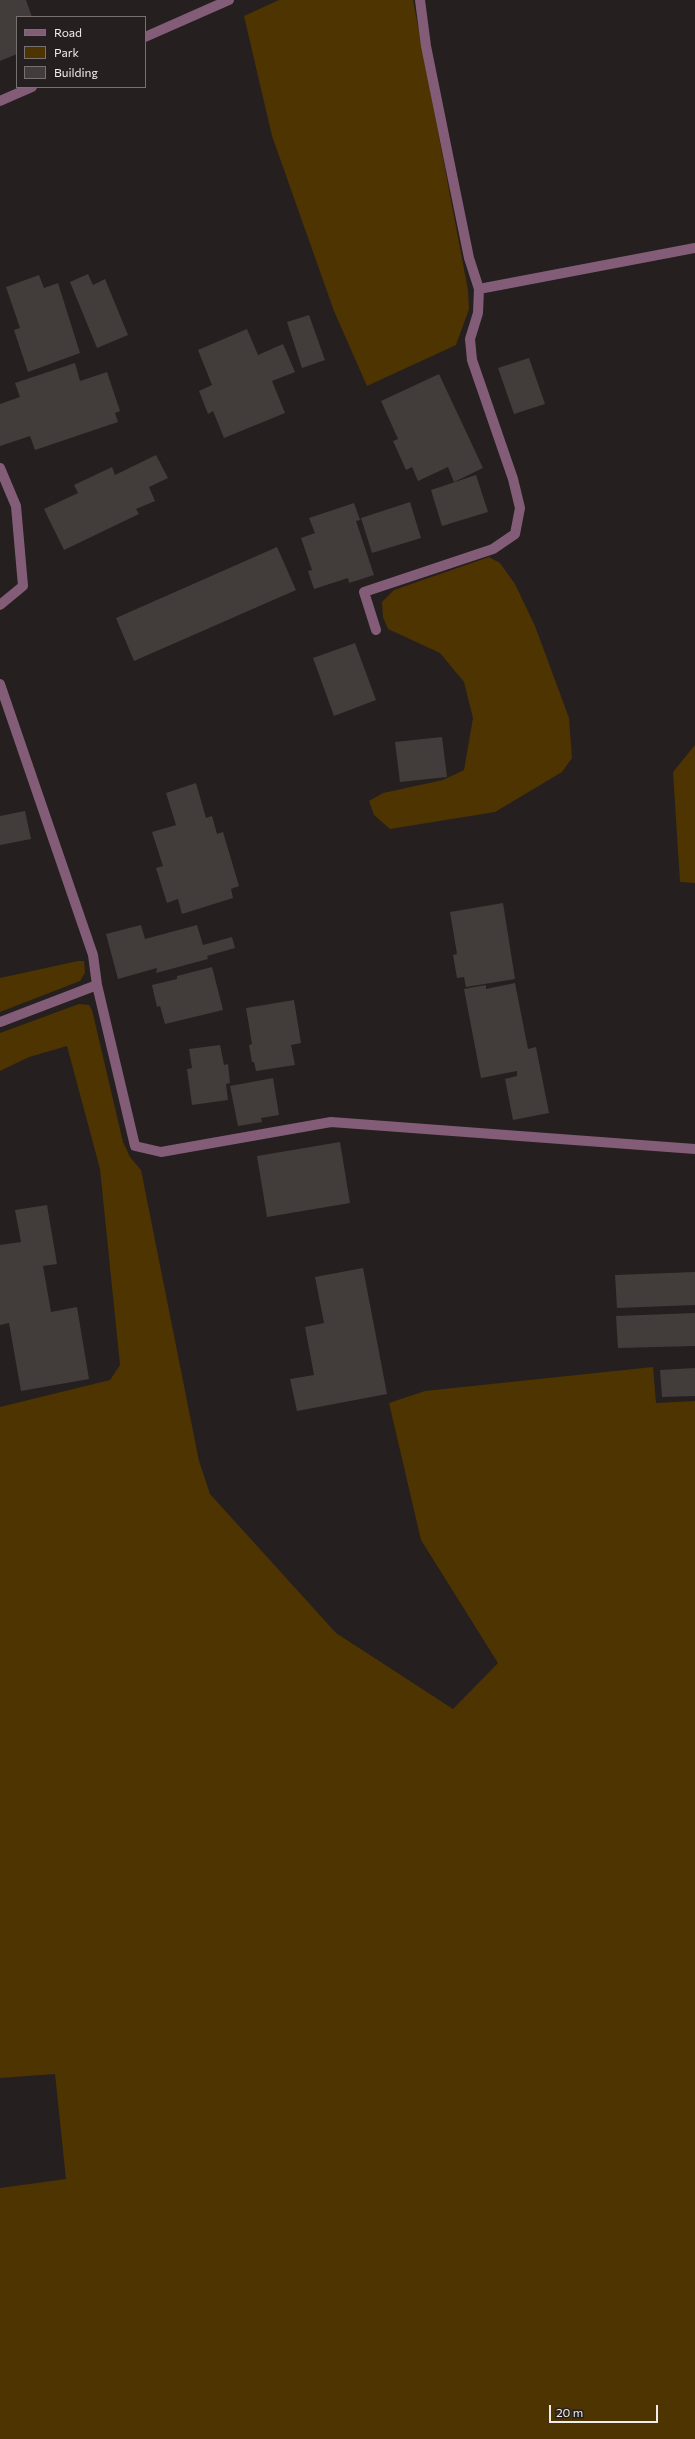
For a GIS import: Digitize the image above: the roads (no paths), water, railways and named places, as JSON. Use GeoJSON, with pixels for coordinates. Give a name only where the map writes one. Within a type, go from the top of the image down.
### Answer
{"type":"FeatureCollection","features":[{"type":"Feature","properties":{"kind":"street"},"geometry":{"type":"LineString","coordinates":[[146,37],[229,0]]}},
{"type":"Feature","properties":{"kind":"street"},"geometry":{"type":"LineString","coordinates":[[376,630],[364,592],[493,549],[515,534],[520,508],[513,479],[472,360],[470,339],[478,313],[479,289],[469,258],[426,46],[420,0]]}},
{"type":"Feature","properties":{"kind":"street"},"geometry":{"type":"LineString","coordinates":[[0,101],[30,88]]}},
{"type":"Feature","properties":{"kind":"street"},"geometry":{"type":"LineString","coordinates":[[479,289],[695,248]]}},
{"type":"Feature","properties":{"kind":"street"},"geometry":{"type":"LineString","coordinates":[[0,468],[16,506],[22,586],[0,605]]}},
{"type":"Feature","properties":{"kind":"street"},"geometry":{"type":"LineString","coordinates":[[0,684],[93,955],[97,985],[135,1146],[161,1152],[331,1122],[695,1149]]}},
{"type":"Feature","properties":{"kind":"street"},"geometry":{"type":"LineString","coordinates":[[0,1022],[97,985]]}}]}
